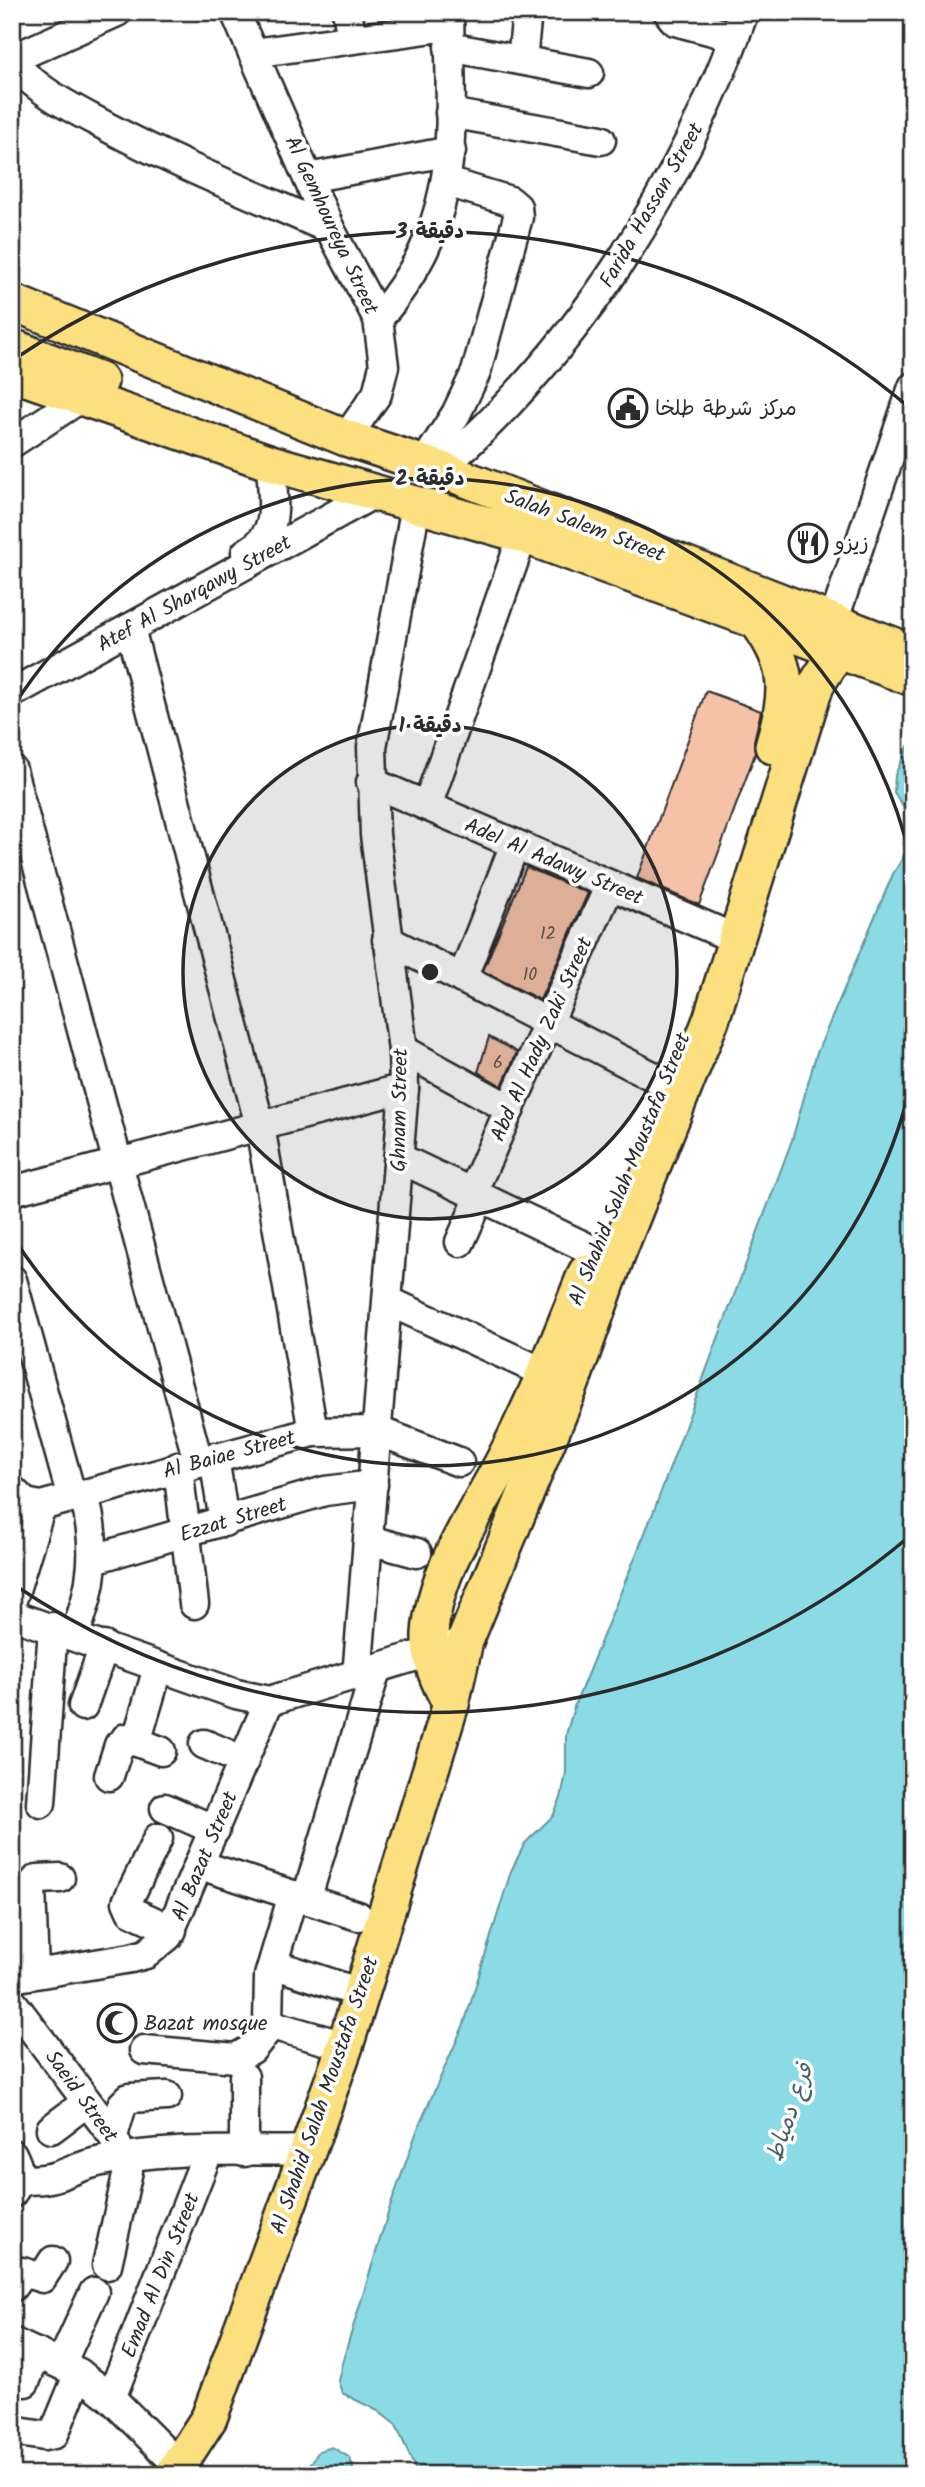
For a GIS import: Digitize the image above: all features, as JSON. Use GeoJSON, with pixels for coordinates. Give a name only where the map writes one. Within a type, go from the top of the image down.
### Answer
{"type":"FeatureCollection","features":[{"type":"Feature","properties":{"kind":"main road","name":"Salah Salem Street"},"geometry":{"type":"LineString","coordinates":[[12,302],[346,438],[432,466],[836,636],[891,653],[913,678]]}},
{"type":"Feature","properties":{"kind":"main road"},"geometry":{"type":"LineString","coordinates":[[12,323],[181,390],[196,391],[211,383]]}},
{"type":"Feature","properties":{"kind":"main road"},"geometry":{"type":"LineString","coordinates":[[12,346],[180,413],[190,436]]}},
{"type":"Feature","properties":{"kind":"main road","name":"Salah Salem Street"},"geometry":{"type":"LineString","coordinates":[[12,373],[79,399],[271,463],[523,535],[757,621],[836,636]]}},
{"type":"Feature","properties":{"kind":"main road","name":"Al Shahid Salah Moustafa Street"},"geometry":{"type":"LineString","coordinates":[[176,2470],[209,2418],[345,2046],[451,1704],[466,1641],[571,1384],[618,1252],[689,1079],[728,936],[785,702],[785,677],[779,657],[757,621]]}},
{"type":"Feature","properties":{"kind":"main road","name":"Al Shahid Salah Moustafa Street"},"geometry":{"type":"LineString","coordinates":[[451,1704],[437,1678],[430,1653],[430,1632],[442,1582],[547,1374],[594,1251],[668,1084],[728,936],[816,685],[836,636]]}},
{"type":"Feature","properties":{"kind":"street"},"geometry":{"type":"LineString","coordinates":[[117,12],[12,60],[26,78],[52,98],[151,150],[330,229]]}},
{"type":"Feature","properties":{"kind":"street","name":"Al Gemhoureya Street"},"geometry":{"type":"LineString","coordinates":[[235,12],[330,229],[378,319],[384,366],[377,394],[346,438]]}},
{"type":"Feature","properties":{"kind":"street"},"geometry":{"type":"LineString","coordinates":[[522,60],[527,12]]}},
{"type":"Feature","properties":{"kind":"street"},"geometry":{"type":"LineString","coordinates":[[668,12],[676,21],[740,24]]}},
{"type":"Feature","properties":{"kind":"street","name":"Farida Hassan Street"},"geometry":{"type":"LineString","coordinates":[[432,466],[470,443],[524,386],[603,288],[681,161],[716,89],[740,24]]}},
{"type":"Feature","properties":{"kind":"street"},"geometry":{"type":"LineString","coordinates":[[253,53],[349,25],[449,28],[522,60],[589,73]]}},
{"type":"Feature","properties":{"kind":"street"},"geometry":{"type":"LineString","coordinates":[[378,319],[398,295],[420,260],[440,212],[451,151],[449,28]]}},
{"type":"Feature","properties":{"kind":"street"},"geometry":{"type":"LineString","coordinates":[[450,113],[601,140]]}},
{"type":"Feature","properties":{"kind":"street"},"geometry":{"type":"LineString","coordinates":[[308,178],[451,151]]}},
{"type":"Feature","properties":{"kind":"street"},"geometry":{"type":"LineString","coordinates":[[432,466],[476,372],[518,216],[517,207],[510,201],[447,182]]}},
{"type":"Feature","properties":{"kind":"street"},"geometry":{"type":"LineString","coordinates":[[836,636],[913,387]]}},
{"type":"Feature","properties":{"kind":"street"},"geometry":{"type":"LineString","coordinates":[[12,443],[79,399]]}},
{"type":"Feature","properties":{"kind":"street","name":"Atef Al Sharqawy Street"},"geometry":{"type":"LineString","coordinates":[[12,678],[257,547],[272,528],[271,463]]}},
{"type":"Feature","properties":{"kind":"street","name":"Atef Al Sharqawy Street"},"geometry":{"type":"LineString","coordinates":[[12,692],[375,493]]}},
{"type":"Feature","properties":{"kind":"street","name":"Ghnam Street"},"geometry":{"type":"LineString","coordinates":[[268,2024],[269,1976],[300,1897],[367,1673],[369,1540],[404,1088],[403,1050],[387,940],[371,782],[372,747],[416,505]]}},
{"type":"Feature","properties":{"kind":"street"},"geometry":{"type":"LineString","coordinates":[[427,806],[523,535]]}},
{"type":"Feature","properties":{"kind":"street"},"geometry":{"type":"LineString","coordinates":[[130,628],[260,1126],[313,1432]]}},
{"type":"Feature","properties":{"kind":"street"},"geometry":{"type":"LineString","coordinates":[[12,770],[120,1163],[197,1462],[224,1522]]}},
{"type":"Feature","properties":{"kind":"street","name":"Adel Al Adawy Street"},"geometry":{"type":"LineString","coordinates":[[371,782],[728,936]]}},
{"type":"Feature","properties":{"kind":"street"},"geometry":{"type":"LineString","coordinates":[[462,979],[515,844]]}},
{"type":"Feature","properties":{"kind":"street","name":"Abd Al Hady Zaki Street"},"geometry":{"type":"LineString","coordinates":[[460,1242],[510,1109],[610,885]]}},
{"type":"Feature","properties":{"kind":"street"},"geometry":{"type":"LineString","coordinates":[[387,940],[668,1084]]}},
{"type":"Feature","properties":{"kind":"street"},"geometry":{"type":"LineString","coordinates":[[403,1050],[510,1109]]}},
{"type":"Feature","properties":{"kind":"street"},"geometry":{"type":"LineString","coordinates":[[12,1191],[404,1088]]}},
{"type":"Feature","properties":{"kind":"street"},"geometry":{"type":"LineString","coordinates":[[399,1158],[594,1251]]}},
{"type":"Feature","properties":{"kind":"street"},"geometry":{"type":"LineString","coordinates":[[12,1280],[18,1325],[78,1497],[90,1516],[94,1559],[84,1611],[63,1631],[41,1803]]}},
{"type":"Feature","properties":{"kind":"street"},"geometry":{"type":"LineString","coordinates":[[388,1301],[547,1374]]}},
{"type":"Feature","properties":{"kind":"street"},"geometry":{"type":"LineString","coordinates":[[378,1431],[459,1462]]}},
{"type":"Feature","properties":{"kind":"street","name":"Al Baiae Street"},"geometry":{"type":"LineString","coordinates":[[41,1506],[313,1432],[378,1431]]}},
{"type":"Feature","properties":{"kind":"street"},"geometry":{"type":"LineString","coordinates":[[194,1604],[185,1534],[197,1462]]}},
{"type":"Feature","properties":{"kind":"street","name":"Ezzat Street"},"geometry":{"type":"LineString","coordinates":[[94,1559],[325,1491],[373,1485]]}},
{"type":"Feature","properties":{"kind":"street"},"geometry":{"type":"LineString","coordinates":[[12,1490],[26,1503],[41,1506],[12,1600]]}},
{"type":"Feature","properties":{"kind":"street"},"geometry":{"type":"LineString","coordinates":[[369,1540],[417,1553]]}},
{"type":"Feature","properties":{"kind":"street"},"geometry":{"type":"LineString","coordinates":[[12,1615],[63,1631],[158,1668],[236,1694],[269,1701],[466,1641]]}},
{"type":"Feature","properties":{"kind":"street"},"geometry":{"type":"LineString","coordinates":[[83,1706],[104,1646]]}},
{"type":"Feature","properties":{"kind":"street"},"geometry":{"type":"LineString","coordinates":[[109,1776],[119,1745],[138,1734],[141,1729],[158,1668]]}},
{"type":"Feature","properties":{"kind":"street","name":"Al Bazat Street"},"geometry":{"type":"LineString","coordinates":[[23,1975],[146,1954],[172,1930],[269,1701]]}},
{"type":"Feature","properties":{"kind":"street"},"geometry":{"type":"LineString","coordinates":[[127,1738],[161,1751]]}},
{"type":"Feature","properties":{"kind":"street"},"geometry":{"type":"LineString","coordinates":[[204,1744],[244,1761]]}},
{"type":"Feature","properties":{"kind":"street"},"geometry":{"type":"LineString","coordinates":[[165,1808],[215,1830]]}},
{"type":"Feature","properties":{"kind":"street"},"geometry":{"type":"LineString","coordinates":[[158,1838],[127,1902],[131,1911],[172,1930]]}},
{"type":"Feature","properties":{"kind":"street"},"geometry":{"type":"LineString","coordinates":[[200,1865],[358,1916]]}},
{"type":"Feature","properties":{"kind":"street"},"geometry":{"type":"LineString","coordinates":[[23,1975],[31,1886],[37,1879],[60,1878]]}},
{"type":"Feature","properties":{"kind":"street"},"geometry":{"type":"LineString","coordinates":[[288,1969],[360,1993]]}},
{"type":"Feature","properties":{"kind":"street","name":"Saeid Street"},"geometry":{"type":"LineString","coordinates":[[12,2002],[119,2147]]}},
{"type":"Feature","properties":{"kind":"street"},"geometry":{"type":"LineString","coordinates":[[144,2050],[236,2058],[252,2049],[265,2033],[268,2024],[345,2046]]}},
{"type":"Feature","properties":{"kind":"street"},"geometry":{"type":"LineString","coordinates":[[244,2077],[244,2152]]}},
{"type":"Feature","properties":{"kind":"street"},"geometry":{"type":"LineString","coordinates":[[107,2265],[127,2185],[119,2147],[122,2105],[129,2098],[167,2096]]}},
{"type":"Feature","properties":{"kind":"street"},"geometry":{"type":"LineString","coordinates":[[51,2129],[87,2102]]}},
{"type":"Feature","properties":{"kind":"street"},"geometry":{"type":"LineString","coordinates":[[15,2175],[48,2181],[93,2164],[119,2147],[208,2152],[308,2150]]}},
{"type":"Feature","properties":{"kind":"street","name":"Emad Al Din Street"},"geometry":{"type":"LineString","coordinates":[[111,2398],[208,2152]]}},
{"type":"Feature","properties":{"kind":"street"},"geometry":{"type":"LineString","coordinates":[[13,2283],[23,2272],[42,2278],[53,2261]]}},
{"type":"Feature","properties":{"kind":"street"},"geometry":{"type":"LineString","coordinates":[[25,2382],[47,2358],[94,2292]]}},
{"type":"Feature","properties":{"kind":"street"},"geometry":{"type":"LineString","coordinates":[[47,2358],[111,2398],[176,2470]]}},
{"type":"Feature","properties":{"kind":"street"},"geometry":{"type":"LineString","coordinates":[[12,2431],[38,2436],[54,2434],[47,2358]]}},
{"type":"Feature","properties":{"kind":"water"},"geometry":{"type":"Polygon","coordinates":[[[913,736],[913,823],[894,792],[895,775],[913,736]]]}},
{"type":"Feature","properties":{"kind":"water","name":"فرع دمياط"},"geometry":{"type":"Polygon","coordinates":[[[913,841],[913,2475],[418,2475],[396,2425],[378,2411],[342,2393],[338,2381],[342,2363],[389,2210],[418,2128],[464,2024],[511,1871],[525,1843],[553,1816],[561,1798],[566,1773],[566,1735],[574,1707],[653,1513],[792,1140],[816,1055],[893,874],[913,841]]]}},
{"type":"Feature","properties":{"kind":"water"},"geometry":{"type":"Polygon","coordinates":[[[332,2447],[350,2458],[355,2475],[303,2475],[319,2451],[332,2447]]]}},
{"type":"Feature","properties":{"kind":"building"},"geometry":{"type":"Polygon","coordinates":[[[706,691],[761,711],[754,741],[755,754],[699,905],[637,878],[706,691]]]}},
{"type":"Feature","properties":{"kind":"building"},"geometry":{"type":"Polygon","coordinates":[[[526,867],[588,893],[540,1000],[483,971],[526,867]]]}},
{"type":"Feature","properties":{"kind":"building"},"geometry":{"type":"Polygon","coordinates":[[[489,1037],[517,1052],[502,1086],[478,1072],[489,1037]]]}},
{"type":"Feature","properties":{"kind":"place","name":"مركز شرطة طلخا"},"geometry":{"type":"Point","coordinates":[628,408]}},
{"type":"Feature","properties":{"kind":"place","name":"زيزو"},"geometry":{"type":"Point","coordinates":[808,543]}},
{"type":"Feature","properties":{"kind":"place","name":"Bazat mosque"},"geometry":{"type":"Point","coordinates":[117,2023]}}]}
